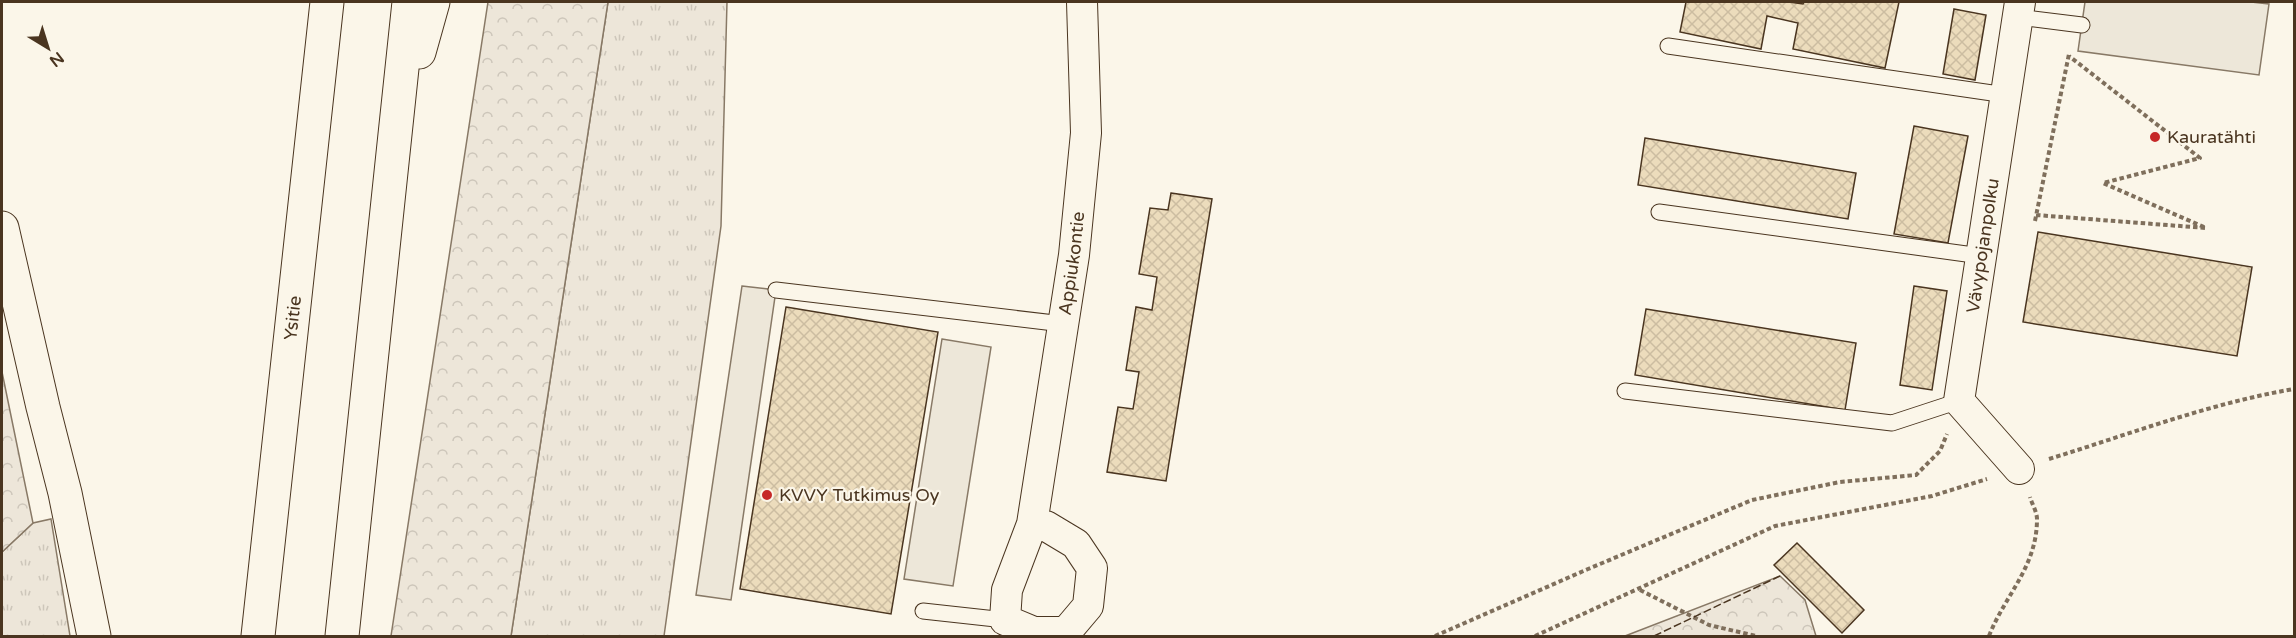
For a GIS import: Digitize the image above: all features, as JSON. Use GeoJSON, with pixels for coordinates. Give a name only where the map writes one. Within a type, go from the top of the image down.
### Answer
{"type":"FeatureCollection","features":[{"type":"Feature","properties":{"kind":"highway","name":"Ysitie"},"geometry":{"type":"LineString","coordinates":[[258,636],[327,2]]}},
{"type":"Feature","properties":{"kind":"highway"},"geometry":{"type":"LineString","coordinates":[[342,636],[409,2]]}},
{"type":"Feature","properties":{"kind":"highway"},"geometry":{"type":"LineString","coordinates":[[395,137],[433,2]]}},
{"type":"Feature","properties":{"kind":"highway"},"geometry":{"type":"LineString","coordinates":[[2,228],[65,493],[94,636]]}},
{"type":"Feature","properties":{"kind":"street","name":"Appiukontie"},"geometry":{"type":"LineString","coordinates":[[1005,620],[1007,590],[1032,524],[1074,255],[1086,133],[1082,2]]}},
{"type":"Feature","properties":{"kind":"street","name":"Vävypojanpolku"},"geometry":{"type":"LineString","coordinates":[[1959,401],[2019,9]]}},
{"type":"Feature","properties":{"kind":"street"},"geometry":{"type":"LineString","coordinates":[[1959,401],[2019,469]]}},
{"type":"Feature","properties":{"kind":"street"},"geometry":{"type":"LineString","coordinates":[[1005,620],[1034,632],[1066,632],[1088,606],[1092,568],[1076,544],[1046,526],[1032,524]]}},
{"type":"Feature","properties":{"kind":"lane"},"geometry":{"type":"LineString","coordinates":[[2019,9],[2079,24]]}},
{"type":"Feature","properties":{"kind":"lane"},"geometry":{"type":"LineString","coordinates":[[1668,46],[2006,95]]}},
{"type":"Feature","properties":{"kind":"lane"},"geometry":{"type":"LineString","coordinates":[[1659,212],[1981,256]]}},
{"type":"Feature","properties":{"kind":"lane"},"geometry":{"type":"LineString","coordinates":[[776,290],[1063,324]]}},
{"type":"Feature","properties":{"kind":"lane"},"geometry":{"type":"LineString","coordinates":[[1625,391],[1892,423],[1959,401]]}},
{"type":"Feature","properties":{"kind":"lane"},"geometry":{"type":"LineString","coordinates":[[923,611],[1005,620]]}},
{"type":"Feature","properties":{"kind":"path"},"geometry":{"type":"LineString","coordinates":[[2035,221],[2069,56],[2079,24]]}},
{"type":"Feature","properties":{"kind":"path"},"geometry":{"type":"LineString","coordinates":[[2036,215],[2206,228],[2103,183],[2200,158],[2069,56]]}},
{"type":"Feature","properties":{"kind":"path"},"geometry":{"type":"LineString","coordinates":[[1535,636],[1640,590],[1775,526],[1932,496],[2187,416],[2295,389]]}},
{"type":"Feature","properties":{"kind":"path"},"geometry":{"type":"LineString","coordinates":[[1435,636],[1752,500],[1840,482],[1916,475],[1941,451],[1959,401]]}},
{"type":"Feature","properties":{"kind":"path"},"geometry":{"type":"LineString","coordinates":[[1989,636],[1996,618],[2030,563],[2038,518],[2019,469]]}},
{"type":"Feature","properties":{"kind":"path"},"geometry":{"type":"LineString","coordinates":[[1640,590],[1709,625],[1756,636]]}},
{"type":"Feature","properties":{"kind":"green space"},"geometry":{"type":"Polygon","coordinates":[[[488,2],[608,2],[511,636],[391,636],[488,2]]]}},
{"type":"Feature","properties":{"kind":"green space"},"geometry":{"type":"Polygon","coordinates":[[[608,2],[727,2],[721,226],[664,636],[511,636],[608,2]]]}},
{"type":"Feature","properties":{"kind":"green space"},"geometry":{"type":"Polygon","coordinates":[[[2,372],[33,523],[2,552],[2,372]]]}},
{"type":"Feature","properties":{"kind":"green space"},"geometry":{"type":"Polygon","coordinates":[[[51,519],[70,636],[2,636],[2,552],[33,523],[51,519]]]}},
{"type":"Feature","properties":{"kind":"green space"},"geometry":{"type":"Polygon","coordinates":[[[1780,576],[1805,600],[1816,636],[1625,636],[1780,576]]]}},
{"type":"Feature","properties":{"kind":"shaded area"},"geometry":{"type":"Polygon","coordinates":[[[2085,2],[2251,2],[2269,4],[2259,75],[2078,51],[2085,2]]]}},
{"type":"Feature","properties":{"kind":"shaded area"},"geometry":{"type":"Polygon","coordinates":[[[742,286],[776,290],[731,600],[696,595],[742,286]]]}},
{"type":"Feature","properties":{"kind":"shaded area"},"geometry":{"type":"Polygon","coordinates":[[[942,339],[991,347],[953,586],[904,579],[942,339]]]}},
{"type":"Feature","properties":{"kind":"building"},"geometry":{"type":"Polygon","coordinates":[[[1686,2],[1803,4],[1804,2],[1899,2],[1885,68],[1793,49],[1798,23],[1767,16],[1761,49],[1680,32],[1686,2]]]}},
{"type":"Feature","properties":{"kind":"building"},"geometry":{"type":"Polygon","coordinates":[[[1954,9],[1986,15],[1975,80],[1943,74],[1954,9]]]}},
{"type":"Feature","properties":{"kind":"building"},"geometry":{"type":"Polygon","coordinates":[[[1914,126],[1968,136],[1948,243],[1894,234],[1914,126]]]}},
{"type":"Feature","properties":{"kind":"building"},"geometry":{"type":"Polygon","coordinates":[[[1645,138],[1856,173],[1848,219],[1638,185],[1645,138]]]}},
{"type":"Feature","properties":{"kind":"building"},"geometry":{"type":"Polygon","coordinates":[[[1171,193],[1212,199],[1166,481],[1107,472],[1118,407],[1133,409],[1139,372],[1126,370],[1136,307],[1152,310],[1157,277],[1139,274],[1150,208],[1168,210],[1171,193]]]}},
{"type":"Feature","properties":{"kind":"building"},"geometry":{"type":"Polygon","coordinates":[[[2038,232],[2252,267],[2237,356],[2023,322],[2038,232]]]}},
{"type":"Feature","properties":{"kind":"building"},"geometry":{"type":"Polygon","coordinates":[[[1914,286],[1947,291],[1932,390],[1900,385],[1914,286]]]}},
{"type":"Feature","properties":{"kind":"building"},"geometry":{"type":"Polygon","coordinates":[[[786,307],[938,332],[891,614],[740,589],[786,307]]]}},
{"type":"Feature","properties":{"kind":"building"},"geometry":{"type":"Polygon","coordinates":[[[1646,309],[1856,343],[1845,410],[1635,375],[1646,309]]]}},
{"type":"Feature","properties":{"kind":"building"},"geometry":{"type":"Polygon","coordinates":[[[1797,543],[1864,610],[1842,633],[1774,565],[1797,543]]]}},
{"type":"Feature","properties":{"kind":"fence"},"geometry":{"type":"LineString","coordinates":[[1654,636],[1780,576]]}},
{"type":"Feature","properties":{"kind":"place","name":"Kauratähti"},"geometry":{"type":"Point","coordinates":[2155,137]}},
{"type":"Feature","properties":{"kind":"place","name":"KVVY Tutkimus Oy"},"geometry":{"type":"Point","coordinates":[767,495]}}]}
